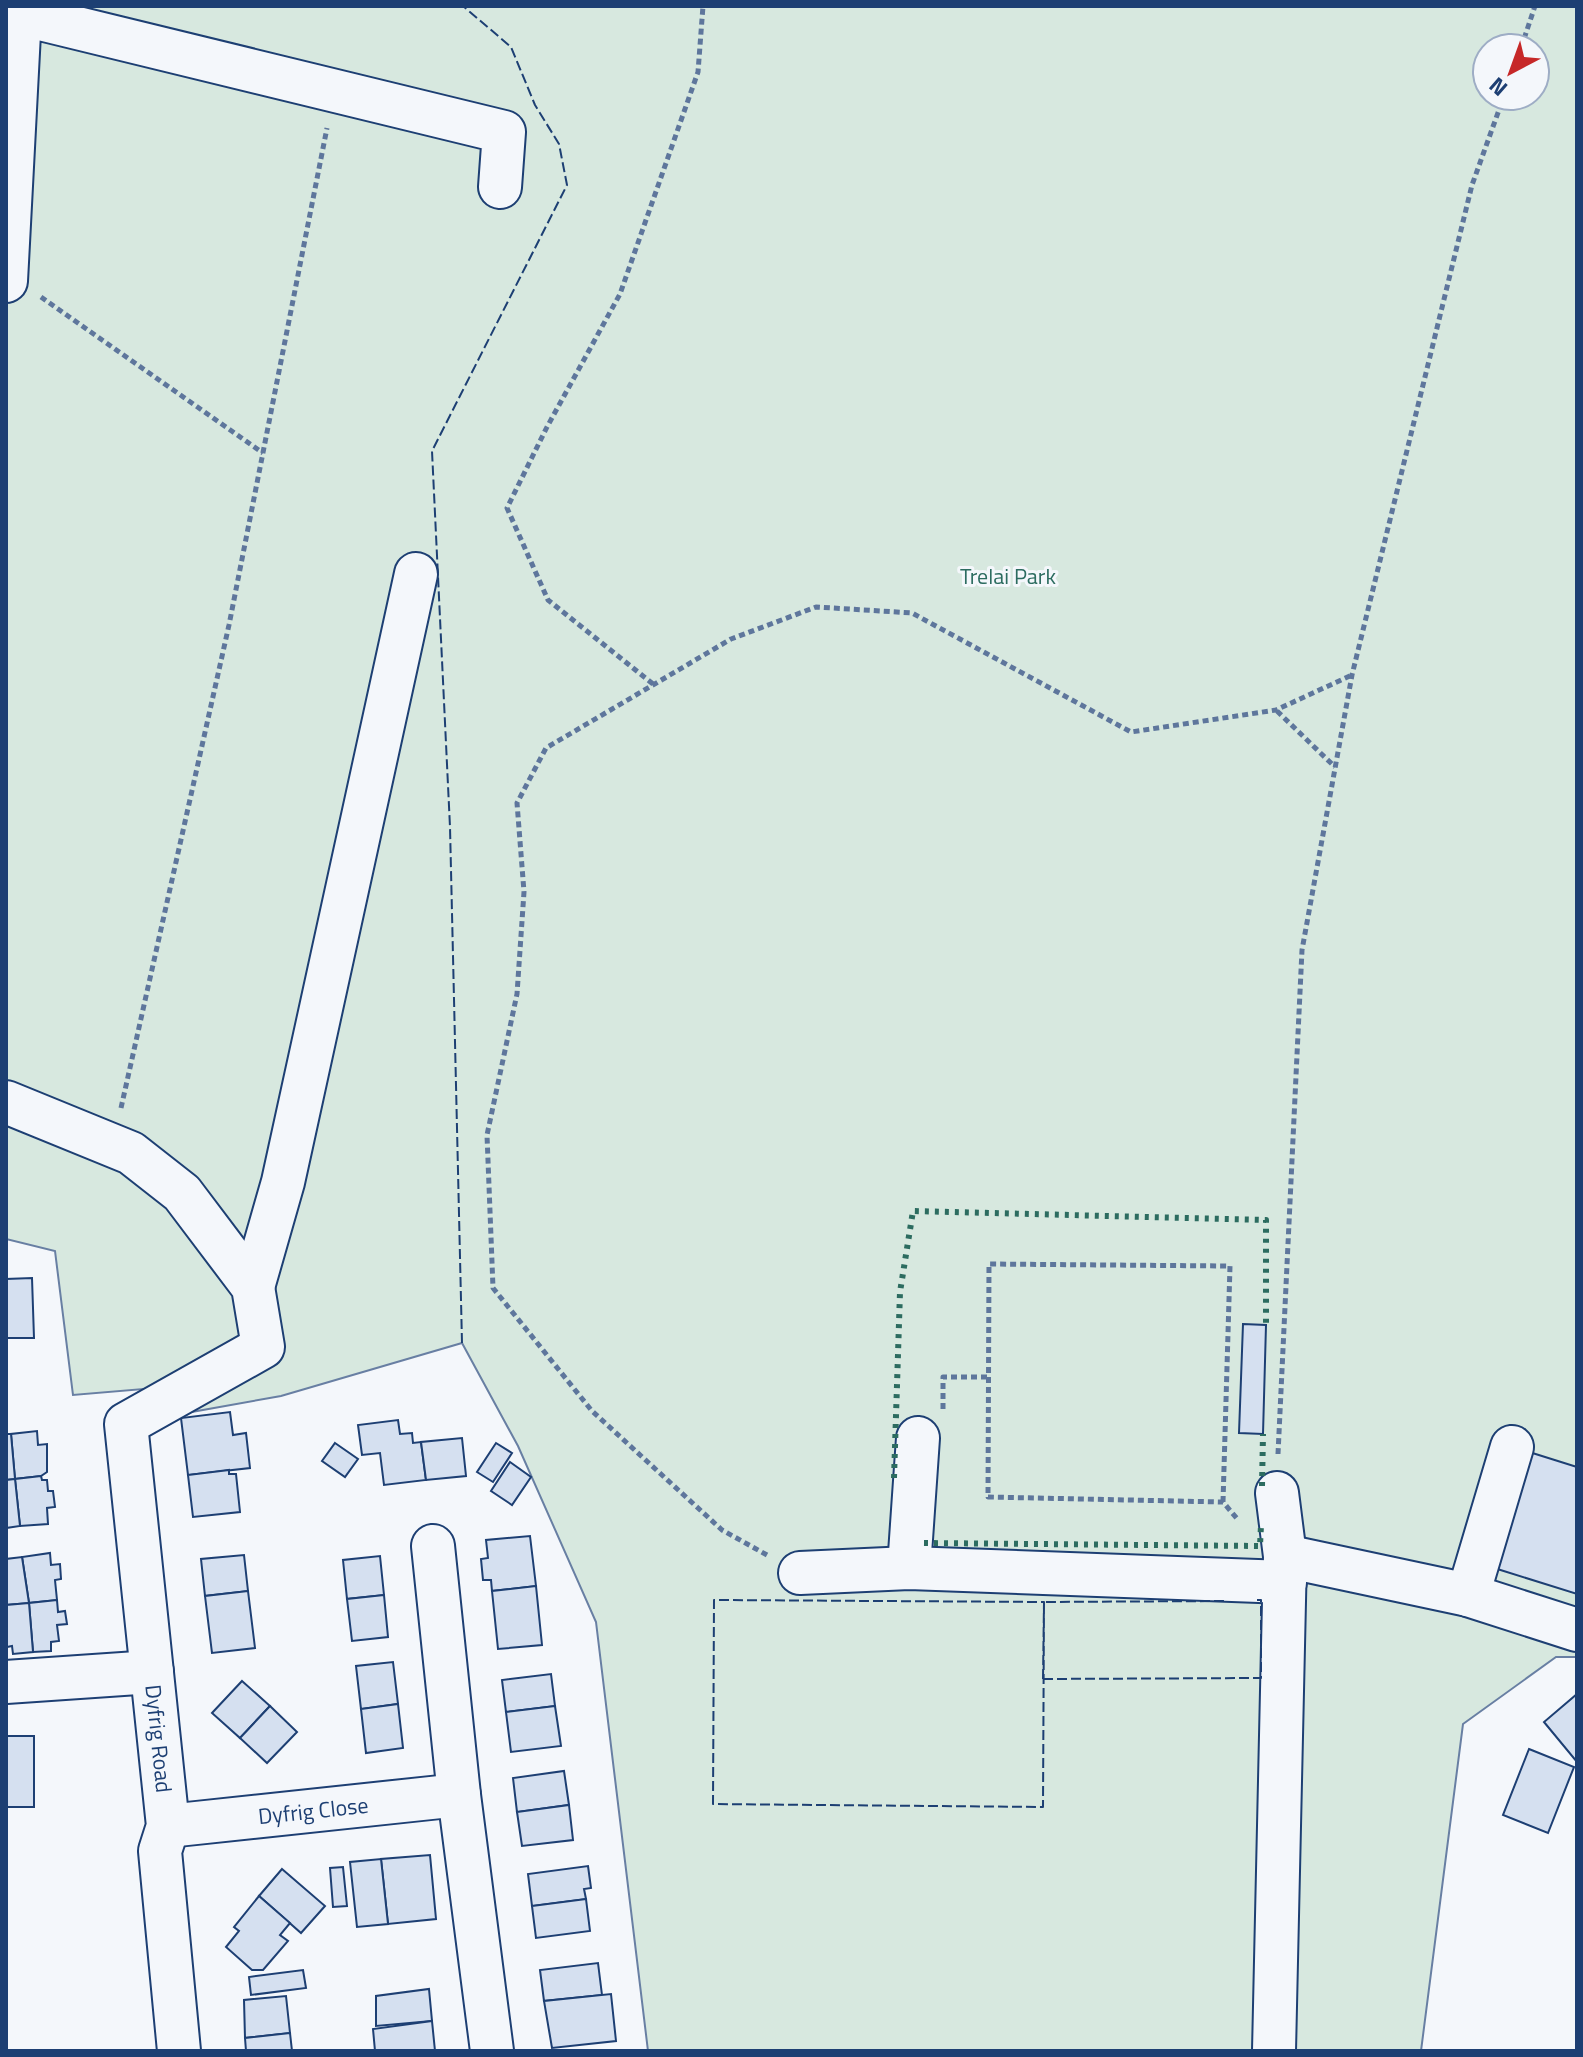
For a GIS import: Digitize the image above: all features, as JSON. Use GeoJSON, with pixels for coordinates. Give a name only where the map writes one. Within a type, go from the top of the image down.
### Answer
{"type":"FeatureCollection","features":[{"type":"Feature","properties":{"kind":"street"},"geometry":{"type":"LineString","coordinates":[[6,281],[20,14],[504,132],[500,187]]}},
{"type":"Feature","properties":{"kind":"street"},"geometry":{"type":"LineString","coordinates":[[253,1287],[283,1182],[416,574]]}},
{"type":"Feature","properties":{"kind":"street"},"geometry":{"type":"LineString","coordinates":[[6,1102],[131,1153],[182,1193],[253,1287]]}},
{"type":"Feature","properties":{"kind":"street","name":"Dyfrig Road"},"geometry":{"type":"LineString","coordinates":[[179,2051],[160,1851],[168,1826],[126,1424],[263,1347],[253,1287]]}},
{"type":"Feature","properties":{"kind":"street"},"geometry":{"type":"LineString","coordinates":[[909,1568],[918,1438]]}},
{"type":"Feature","properties":{"kind":"street"},"geometry":{"type":"LineString","coordinates":[[1468,1595],[1512,1447]]}},
{"type":"Feature","properties":{"kind":"street"},"geometry":{"type":"LineString","coordinates":[[1274,2051],[1285,1569],[1277,1493]]}},
{"type":"Feature","properties":{"kind":"street"},"geometry":{"type":"LineString","coordinates":[[433,1546],[459,1795],[492,2051]]}},
{"type":"Feature","properties":{"kind":"street"},"geometry":{"type":"LineString","coordinates":[[800,1573],[909,1568],[1285,1569],[1468,1595],[1577,1630]]}},
{"type":"Feature","properties":{"kind":"street"},"geometry":{"type":"LineString","coordinates":[[6,1682],[152,1672]]}},
{"type":"Feature","properties":{"kind":"street","name":"Dyfrig Close"},"geometry":{"type":"LineString","coordinates":[[168,1826],[459,1795]]}},
{"type":"Feature","properties":{"kind":"path"},"geometry":{"type":"LineString","coordinates":[[653,684],[548,600],[507,508],[547,427],[620,294],[698,72],[703,6]]}},
{"type":"Feature","properties":{"kind":"path"},"geometry":{"type":"LineString","coordinates":[[1526,32],[1535,6]]}},
{"type":"Feature","properties":{"kind":"path"},"geometry":{"type":"LineString","coordinates":[[113,1144],[229,625],[334,91]]}},
{"type":"Feature","properties":{"kind":"path"},"geometry":{"type":"LineString","coordinates":[[1277,1493],[1302,950],[1352,675],[1472,185],[1498,112]]}},
{"type":"Feature","properties":{"kind":"path"},"geometry":{"type":"LineString","coordinates":[[6,273],[263,453]]}},
{"type":"Feature","properties":{"kind":"path"},"geometry":{"type":"LineString","coordinates":[[800,1573],[722,1530],[592,1411],[493,1288],[487,1135],[517,994],[524,892],[517,803],[546,748],[731,639],[816,607],[912,613],[1131,732],[1276,710],[1352,675]]}},
{"type":"Feature","properties":{"kind":"path"},"geometry":{"type":"LineString","coordinates":[[1276,710],[1335,767]]}},
{"type":"Feature","properties":{"kind":"path"},"geometry":{"type":"LineString","coordinates":[[1223,1502],[988,1497],[989,1264],[1230,1266],[1223,1502],[1241,1524]]}},
{"type":"Feature","properties":{"kind":"path"},"geometry":{"type":"LineString","coordinates":[[918,1438],[942,1435],[943,1377],[987,1377]]}},
{"type":"Feature","properties":{"kind":"green space","name":"Trelai Park"},"geometry":{"type":"Polygon","coordinates":[[[6,6],[1577,6],[1577,1657],[1556,1657],[1463,1724],[1421,2051],[648,2051],[596,1622],[518,1446],[462,1343],[281,1396],[158,1418],[155,1388],[73,1395],[55,1251],[6,1239],[6,6]]]}},
{"type":"Feature","properties":{"kind":"building"},"geometry":{"type":"Polygon","coordinates":[[[32,1278],[34,1338],[6,1338],[6,1279],[32,1278]]]}},
{"type":"Feature","properties":{"kind":"building"},"geometry":{"type":"Polygon","coordinates":[[[1243,1324],[1266,1325],[1263,1434],[1239,1433],[1243,1324]]]}},
{"type":"Feature","properties":{"kind":"building"},"geometry":{"type":"Polygon","coordinates":[[[230,1412],[233,1435],[246,1433],[250,1468],[188,1475],[181,1418],[230,1412]]]}},
{"type":"Feature","properties":{"kind":"building"},"geometry":{"type":"Polygon","coordinates":[[[398,1420],[400,1434],[412,1433],[413,1443],[421,1442],[426,1480],[384,1485],[380,1453],[362,1455],[358,1425],[398,1420]]]}},
{"type":"Feature","properties":{"kind":"building"},"geometry":{"type":"Polygon","coordinates":[[[37,1431],[38,1445],[47,1444],[47,1472],[41,1476],[15,1479],[11,1434],[37,1431]]]}},
{"type":"Feature","properties":{"kind":"building"},"geometry":{"type":"Polygon","coordinates":[[[6,1434],[11,1434],[15,1479],[6,1480],[6,1434]]]}},
{"type":"Feature","properties":{"kind":"building"},"geometry":{"type":"Polygon","coordinates":[[[462,1438],[466,1476],[426,1480],[421,1442],[462,1438]]]}},
{"type":"Feature","properties":{"kind":"building"},"geometry":{"type":"Polygon","coordinates":[[[335,1443],[358,1459],[345,1477],[322,1461],[335,1443]]]}},
{"type":"Feature","properties":{"kind":"building"},"geometry":{"type":"Polygon","coordinates":[[[496,1443],[512,1453],[493,1482],[477,1472],[496,1443]]]}},
{"type":"Feature","properties":{"kind":"building"},"geometry":{"type":"Polygon","coordinates":[[[1526,1451],[1577,1467],[1577,1594],[1491,1567],[1526,1451]]]}},
{"type":"Feature","properties":{"kind":"building"},"geometry":{"type":"Polygon","coordinates":[[[510,1462],[531,1477],[512,1505],[491,1491],[510,1462]]]}},
{"type":"Feature","properties":{"kind":"building"},"geometry":{"type":"Polygon","coordinates":[[[229,1470],[229,1474],[236,1474],[240,1512],[193,1517],[188,1475],[229,1470]]]}},
{"type":"Feature","properties":{"kind":"building"},"geometry":{"type":"Polygon","coordinates":[[[41,1476],[42,1480],[47,1480],[48,1491],[53,1491],[55,1507],[47,1508],[48,1524],[20,1526],[15,1479],[41,1476]]]}},
{"type":"Feature","properties":{"kind":"building"},"geometry":{"type":"Polygon","coordinates":[[[15,1479],[20,1526],[6,1528],[6,1480],[15,1479]]]}},
{"type":"Feature","properties":{"kind":"building"},"geometry":{"type":"Polygon","coordinates":[[[530,1536],[536,1586],[492,1591],[491,1580],[483,1580],[481,1559],[488,1558],[486,1540],[530,1536]]]}},
{"type":"Feature","properties":{"kind":"building"},"geometry":{"type":"Polygon","coordinates":[[[50,1553],[51,1565],[60,1564],[61,1579],[55,1580],[57,1600],[29,1603],[22,1557],[50,1553]]]}},
{"type":"Feature","properties":{"kind":"building"},"geometry":{"type":"Polygon","coordinates":[[[244,1555],[248,1591],[205,1596],[201,1559],[244,1555]]]}},
{"type":"Feature","properties":{"kind":"building"},"geometry":{"type":"Polygon","coordinates":[[[380,1556],[384,1595],[347,1599],[343,1560],[380,1556]]]}},
{"type":"Feature","properties":{"kind":"building"},"geometry":{"type":"Polygon","coordinates":[[[22,1557],[29,1603],[6,1605],[6,1559],[22,1557]]]}},
{"type":"Feature","properties":{"kind":"building"},"geometry":{"type":"Polygon","coordinates":[[[536,1586],[542,1645],[498,1649],[492,1591],[536,1586]]]}},
{"type":"Feature","properties":{"kind":"building"},"geometry":{"type":"Polygon","coordinates":[[[248,1591],[255,1648],[212,1653],[205,1596],[248,1591]]]}},
{"type":"Feature","properties":{"kind":"building"},"geometry":{"type":"Polygon","coordinates":[[[384,1595],[388,1637],[352,1641],[347,1599],[384,1595]]]}},
{"type":"Feature","properties":{"kind":"building"},"geometry":{"type":"Polygon","coordinates":[[[57,1600],[58,1612],[65,1611],[67,1624],[57,1625],[59,1641],[51,1642],[51,1651],[33,1652],[29,1603],[57,1600]]]}},
{"type":"Feature","properties":{"kind":"building"},"geometry":{"type":"Polygon","coordinates":[[[29,1603],[33,1652],[13,1654],[12,1646],[7,1647],[6,1605],[29,1603]]]}},
{"type":"Feature","properties":{"kind":"building"},"geometry":{"type":"Polygon","coordinates":[[[393,1662],[398,1704],[361,1709],[356,1666],[393,1662]]]}},
{"type":"Feature","properties":{"kind":"building"},"geometry":{"type":"Polygon","coordinates":[[[551,1674],[555,1706],[506,1712],[502,1680],[551,1674]]]}},
{"type":"Feature","properties":{"kind":"building"},"geometry":{"type":"Polygon","coordinates":[[[242,1681],[270,1706],[240,1738],[212,1713],[242,1681]]]}},
{"type":"Feature","properties":{"kind":"building"},"geometry":{"type":"Polygon","coordinates":[[[1577,1694],[1577,1762],[1544,1722],[1577,1694]]]}},
{"type":"Feature","properties":{"kind":"building"},"geometry":{"type":"Polygon","coordinates":[[[398,1704],[403,1748],[366,1753],[361,1709],[398,1704]]]}},
{"type":"Feature","properties":{"kind":"building"},"geometry":{"type":"Polygon","coordinates":[[[270,1706],[297,1732],[267,1763],[240,1738],[270,1706]]]}},
{"type":"Feature","properties":{"kind":"building"},"geometry":{"type":"Polygon","coordinates":[[[555,1706],[561,1746],[511,1752],[506,1712],[555,1706]]]}},
{"type":"Feature","properties":{"kind":"building"},"geometry":{"type":"Polygon","coordinates":[[[6,1736],[34,1736],[34,1807],[6,1807],[6,1736]]]}},
{"type":"Feature","properties":{"kind":"building"},"geometry":{"type":"Polygon","coordinates":[[[1529,1749],[1574,1767],[1548,1833],[1503,1815],[1529,1749]]]}},
{"type":"Feature","properties":{"kind":"building"},"geometry":{"type":"Polygon","coordinates":[[[564,1771],[569,1805],[517,1812],[513,1778],[564,1771]]]}},
{"type":"Feature","properties":{"kind":"building"},"geometry":{"type":"Polygon","coordinates":[[[569,1805],[573,1840],[522,1846],[517,1812],[569,1805]]]}},
{"type":"Feature","properties":{"kind":"building"},"geometry":{"type":"Polygon","coordinates":[[[430,1855],[436,1919],[388,1924],[381,1859],[430,1855]]]}},
{"type":"Feature","properties":{"kind":"building"},"geometry":{"type":"Polygon","coordinates":[[[381,1859],[388,1924],[357,1927],[350,1862],[381,1859]]]}},
{"type":"Feature","properties":{"kind":"building"},"geometry":{"type":"Polygon","coordinates":[[[588,1866],[591,1888],[584,1889],[586,1899],[532,1906],[528,1874],[588,1866]]]}},
{"type":"Feature","properties":{"kind":"building"},"geometry":{"type":"Polygon","coordinates":[[[343,1867],[347,1906],[333,1907],[330,1868],[343,1867]]]}},
{"type":"Feature","properties":{"kind":"building"},"geometry":{"type":"Polygon","coordinates":[[[282,1869],[325,1906],[301,1933],[259,1896],[282,1869]]]}},
{"type":"Feature","properties":{"kind":"building"},"geometry":{"type":"Polygon","coordinates":[[[259,1896],[290,1923],[280,1935],[288,1941],[263,1970],[252,1970],[226,1947],[239,1931],[234,1927],[259,1896]]]}},
{"type":"Feature","properties":{"kind":"building"},"geometry":{"type":"Polygon","coordinates":[[[586,1899],[590,1931],[536,1938],[532,1906],[586,1899]]]}},
{"type":"Feature","properties":{"kind":"building"},"geometry":{"type":"Polygon","coordinates":[[[598,1963],[602,1995],[544,2001],[540,1970],[598,1963]]]}},
{"type":"Feature","properties":{"kind":"building"},"geometry":{"type":"Polygon","coordinates":[[[303,1970],[306,1988],[251,1995],[249,1977],[303,1970]]]}},
{"type":"Feature","properties":{"kind":"building"},"geometry":{"type":"Polygon","coordinates":[[[429,1989],[432,2021],[376,2026],[376,1996],[429,1989]]]}},
{"type":"Feature","properties":{"kind":"building"},"geometry":{"type":"Polygon","coordinates":[[[611,1994],[616,2041],[552,2048],[544,2001],[611,1994]]]}},
{"type":"Feature","properties":{"kind":"building"},"geometry":{"type":"Polygon","coordinates":[[[286,1996],[290,2033],[245,2038],[244,2000],[286,1996]]]}},
{"type":"Feature","properties":{"kind":"building"},"geometry":{"type":"Polygon","coordinates":[[[432,2021],[435,2051],[375,2051],[373,2029],[432,2021]]]}},
{"type":"Feature","properties":{"kind":"building"},"geometry":{"type":"Polygon","coordinates":[[[290,2033],[292,2051],[246,2051],[245,2038],[290,2033]]]}},
{"type":"Feature","properties":{"kind":"hedge"},"geometry":{"type":"LineString","coordinates":[[894,1478],[900,1292],[913,1211],[1266,1220],[1266,1325]]}},
{"type":"Feature","properties":{"kind":"hedge"},"geometry":{"type":"LineString","coordinates":[[1262,1486],[1263,1434]]}},
{"type":"Feature","properties":{"kind":"hedge"},"geometry":{"type":"LineString","coordinates":[[924,1543],[1260,1546],[1261,1525]]}},
{"type":"Feature","properties":{"kind":"fence"},"geometry":{"type":"LineString","coordinates":[[462,1343],[450,827],[432,451],[567,185],[559,144],[535,105],[511,47],[463,6]]}},
{"type":"Feature","properties":{"kind":"fence"},"geometry":{"type":"LineString","coordinates":[[1043,1679],[1044,1602],[714,1600],[713,1804],[1043,1807],[1044,1602],[1225,1601]]}},
{"type":"Feature","properties":{"kind":"fence"},"geometry":{"type":"LineString","coordinates":[[1043,1679],[1261,1678],[1261,1600],[1257,1600]]}}]}
